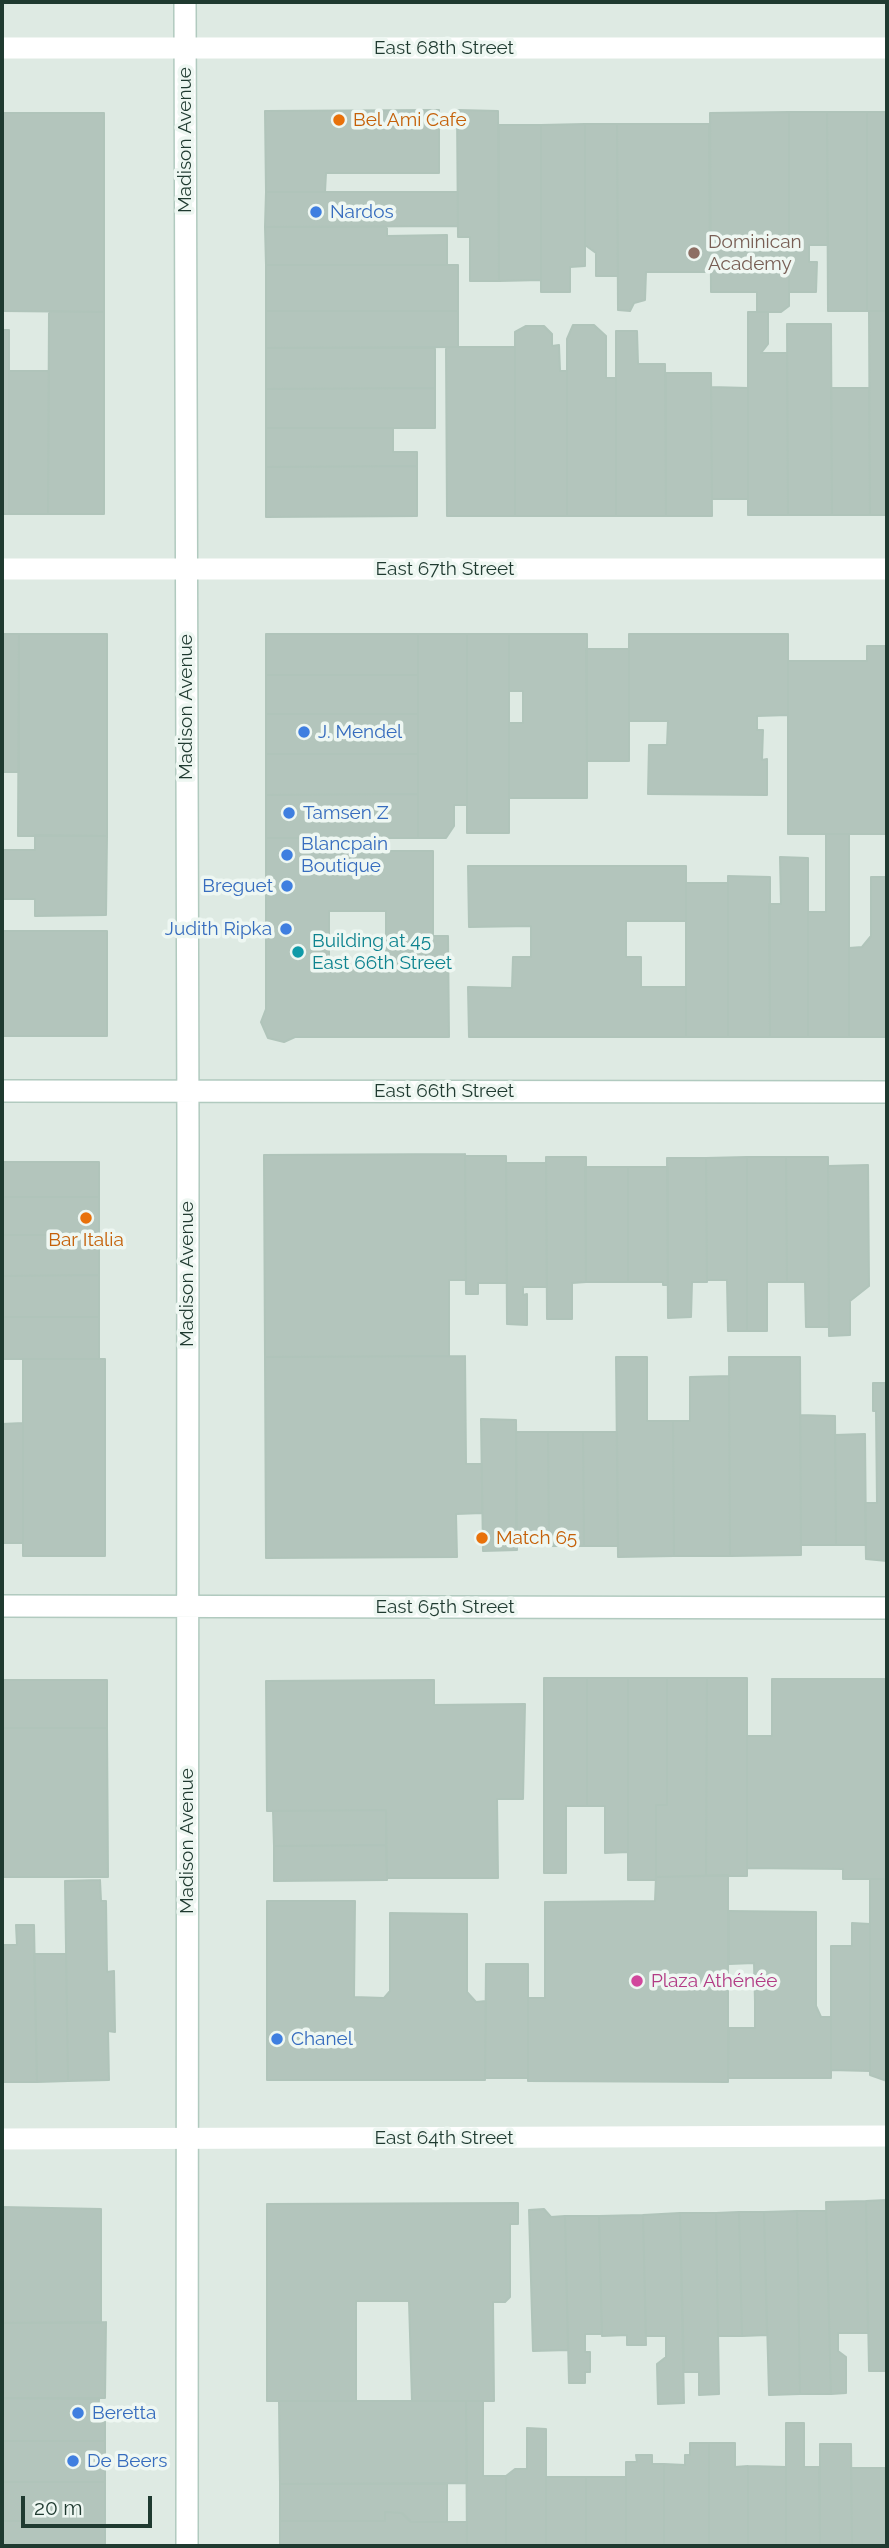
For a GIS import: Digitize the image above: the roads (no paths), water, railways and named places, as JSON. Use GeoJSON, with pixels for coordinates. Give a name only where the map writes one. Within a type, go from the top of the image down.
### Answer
{"type":"FeatureCollection","features":[{"type":"Feature","properties":{"kind":"main road","name":"Madison Avenue"},"geometry":{"type":"LineString","coordinates":[[185,2],[187,2546]]}},
{"type":"Feature","properties":{"kind":"main road","name":"East 68th Street"},"geometry":{"type":"LineString","coordinates":[[2,48],[887,48]]}},
{"type":"Feature","properties":{"kind":"main road","name":"East 67th Street"},"geometry":{"type":"LineString","coordinates":[[2,569],[887,569]]}},
{"type":"Feature","properties":{"kind":"main road","name":"East 66th Street"},"geometry":{"type":"LineString","coordinates":[[2,1091],[887,1092]]}},
{"type":"Feature","properties":{"kind":"main road","name":"East 65th Street"},"geometry":{"type":"LineString","coordinates":[[2,1606],[887,1608]]}},
{"type":"Feature","properties":{"kind":"main road","name":"East 64th Street"},"geometry":{"type":"LineString","coordinates":[[2,2139],[887,2136]]}},
{"type":"Feature","properties":{"kind":"place","name":"Bel Ami Cafe"},"geometry":{"type":"Point","coordinates":[339,120]}},
{"type":"Feature","properties":{"kind":"place","name":"Nardos"},"geometry":{"type":"Point","coordinates":[316,212]}},
{"type":"Feature","properties":{"kind":"place","name":"Dominican Academy"},"geometry":{"type":"Point","coordinates":[694,253]}},
{"type":"Feature","properties":{"kind":"place","name":"J. Mendel"},"geometry":{"type":"Point","coordinates":[304,732]}},
{"type":"Feature","properties":{"kind":"place","name":"Tamsen Z"},"geometry":{"type":"Point","coordinates":[289,813]}},
{"type":"Feature","properties":{"kind":"place","name":"Blancpain Boutique"},"geometry":{"type":"Point","coordinates":[287,855]}},
{"type":"Feature","properties":{"kind":"place","name":"Breguet"},"geometry":{"type":"Point","coordinates":[287,886]}},
{"type":"Feature","properties":{"kind":"place","name":"Judith Ripka"},"geometry":{"type":"Point","coordinates":[286,929]}},
{"type":"Feature","properties":{"kind":"place","name":"Building at 45 East 66th Street"},"geometry":{"type":"Point","coordinates":[298,952]}},
{"type":"Feature","properties":{"kind":"place","name":"Bar Italia"},"geometry":{"type":"Point","coordinates":[86,1218]}},
{"type":"Feature","properties":{"kind":"place","name":"Match 65"},"geometry":{"type":"Point","coordinates":[482,1538]}},
{"type":"Feature","properties":{"kind":"place","name":"Plaza Athénée"},"geometry":{"type":"Point","coordinates":[637,1981]}},
{"type":"Feature","properties":{"kind":"place","name":"Chanel"},"geometry":{"type":"Point","coordinates":[277,2039]}},
{"type":"Feature","properties":{"kind":"place","name":"Beretta"},"geometry":{"type":"Point","coordinates":[78,2413]}},
{"type":"Feature","properties":{"kind":"place","name":"De Beers"},"geometry":{"type":"Point","coordinates":[73,2461]}}]}
